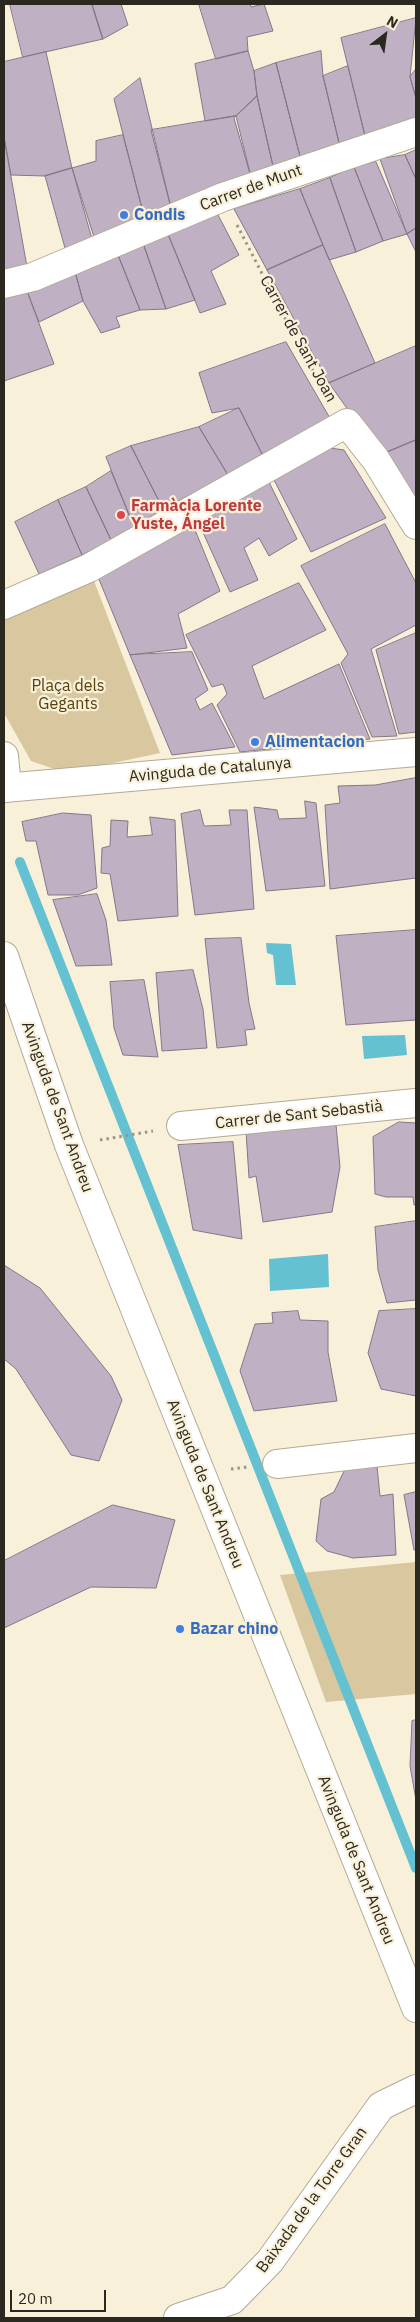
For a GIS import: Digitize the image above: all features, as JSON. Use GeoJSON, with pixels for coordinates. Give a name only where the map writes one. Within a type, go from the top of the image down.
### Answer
{"type":"FeatureCollection","features":[{"type":"Feature","properties":{"kind":"street","name":"Carrer de Munt"},"geometry":{"type":"LineString","coordinates":[[4,284],[33,277],[223,196],[416,132]]}},
{"type":"Feature","properties":{"kind":"street"},"geometry":{"type":"LineString","coordinates":[[4,605],[88,568],[347,423],[376,460],[416,525]]}},
{"type":"Feature","properties":{"kind":"street","name":"Avinguda de Catalunya"},"geometry":{"type":"LineString","coordinates":[[5,788],[416,752]]}},
{"type":"Feature","properties":{"kind":"street"},"geometry":{"type":"LineString","coordinates":[[4,756],[5,788]]}},
{"type":"Feature","properties":{"kind":"street","name":"Avinguda de Sant Andreu"},"geometry":{"type":"LineString","coordinates":[[4,956],[69,1144],[416,2008]]}},
{"type":"Feature","properties":{"kind":"street","name":"Carrer de Sant Sebastià"},"geometry":{"type":"LineString","coordinates":[[181,1126],[416,1103]]}},
{"type":"Feature","properties":{"kind":"street"},"geometry":{"type":"LineString","coordinates":[[277,1464],[416,1448]]}},
{"type":"Feature","properties":{"kind":"street","name":"Baixada de la Torre Gran"},"geometry":{"type":"LineString","coordinates":[[178,2318],[232,2300],[270,2261],[380,2106],[416,2089]]}},
{"type":"Feature","properties":{"kind":"path","name":"Carrer de Sant Joan"},"geometry":{"type":"LineString","coordinates":[[223,196],[306,359],[347,423]]}},
{"type":"Feature","properties":{"kind":"path"},"geometry":{"type":"LineString","coordinates":[[69,1144],[181,1126]]}},
{"type":"Feature","properties":{"kind":"path"},"geometry":{"type":"LineString","coordinates":[[200,1472],[277,1464]]}},
{"type":"Feature","properties":{"kind":"green space","name":"Plaça dels Gegants"},"geometry":{"type":"Polygon","coordinates":[[[89,568],[160,753],[66,773],[31,761],[4,713],[4,611],[89,568]]]}},
{"type":"Feature","properties":{"kind":"green space"},"geometry":{"type":"Polygon","coordinates":[[[416,1562],[416,1694],[326,1702],[280,1575],[416,1562]]]}},
{"type":"Feature","properties":{"kind":"water"},"geometry":{"type":"Polygon","coordinates":[[[266,943],[291,944],[296,985],[276,985],[273,955],[267,953],[266,943]]]}},
{"type":"Feature","properties":{"kind":"water"},"geometry":{"type":"Polygon","coordinates":[[[405,1035],[407,1055],[364,1059],[362,1036],[405,1035]]]}},
{"type":"Feature","properties":{"kind":"water"},"geometry":{"type":"Polygon","coordinates":[[[328,1254],[329,1287],[270,1291],[269,1259],[328,1254]]]}},
{"type":"Feature","properties":{"kind":"building"},"geometry":{"type":"Polygon","coordinates":[[[10,4],[92,4],[103,39],[23,57],[10,4]]]}},
{"type":"Feature","properties":{"kind":"building"},"geometry":{"type":"Polygon","coordinates":[[[92,4],[121,4],[128,25],[103,39],[92,4]]]}},
{"type":"Feature","properties":{"kind":"building"},"geometry":{"type":"Polygon","coordinates":[[[199,4],[250,4],[251,7],[264,4],[273,31],[247,37],[248,51],[216,59],[199,4]]]}},
{"type":"Feature","properties":{"kind":"building"},"geometry":{"type":"Polygon","coordinates":[[[416,18],[410,77],[416,98],[416,119],[366,140],[341,38],[416,18]]]}},
{"type":"Feature","properties":{"kind":"building"},"geometry":{"type":"Polygon","coordinates":[[[248,51],[254,71],[257,96],[236,116],[205,121],[195,64],[248,51]]]}},
{"type":"Feature","properties":{"kind":"building"},"geometry":{"type":"Polygon","coordinates":[[[321,51],[323,76],[341,151],[302,164],[276,63],[321,51]]]}},
{"type":"Feature","properties":{"kind":"building"},"geometry":{"type":"Polygon","coordinates":[[[46,52],[72,168],[45,176],[11,175],[4,137],[4,62],[46,52]]]}},
{"type":"Feature","properties":{"kind":"building"},"geometry":{"type":"Polygon","coordinates":[[[276,63],[302,164],[275,175],[257,96],[254,71],[276,63]]]}},
{"type":"Feature","properties":{"kind":"building"},"geometry":{"type":"Polygon","coordinates":[[[348,66],[366,140],[341,151],[323,76],[348,66]]]}},
{"type":"Feature","properties":{"kind":"building"},"geometry":{"type":"Polygon","coordinates":[[[416,69],[416,98],[410,77],[416,69]]]}},
{"type":"Feature","properties":{"kind":"building"},"geometry":{"type":"Polygon","coordinates":[[[140,78],[172,212],[145,220],[114,99],[140,78]]]}},
{"type":"Feature","properties":{"kind":"building"},"geometry":{"type":"Polygon","coordinates":[[[257,96],[275,175],[252,181],[234,118],[257,96]]]}},
{"type":"Feature","properties":{"kind":"building"},"geometry":{"type":"Polygon","coordinates":[[[236,116],[252,181],[172,212],[151,130],[236,116]]]}},
{"type":"Feature","properties":{"kind":"building"},"geometry":{"type":"Polygon","coordinates":[[[123,135],[145,220],[94,237],[72,168],[96,161],[96,141],[123,135]]]}},
{"type":"Feature","properties":{"kind":"building"},"geometry":{"type":"Polygon","coordinates":[[[4,137],[27,267],[4,274],[4,137]]]}},
{"type":"Feature","properties":{"kind":"building"},"geometry":{"type":"Polygon","coordinates":[[[416,150],[416,179],[405,155],[416,150]]]}},
{"type":"Feature","properties":{"kind":"building"},"geometry":{"type":"Polygon","coordinates":[[[405,155],[416,179],[416,228],[407,234],[380,159],[405,155]]]}},
{"type":"Feature","properties":{"kind":"building"},"geometry":{"type":"Polygon","coordinates":[[[376,162],[407,234],[383,241],[354,167],[376,162]]]}},
{"type":"Feature","properties":{"kind":"building"},"geometry":{"type":"Polygon","coordinates":[[[354,167],[383,241],[356,252],[330,178],[354,167]]]}},
{"type":"Feature","properties":{"kind":"building"},"geometry":{"type":"Polygon","coordinates":[[[72,168],[92,239],[65,248],[45,176],[72,168]]]}},
{"type":"Feature","properties":{"kind":"building"},"geometry":{"type":"Polygon","coordinates":[[[330,178],[356,252],[329,260],[300,189],[330,178]]]}},
{"type":"Feature","properties":{"kind":"building"},"geometry":{"type":"Polygon","coordinates":[[[300,189],[323,245],[267,270],[234,209],[300,189]]]}},
{"type":"Feature","properties":{"kind":"building"},"geometry":{"type":"Polygon","coordinates":[[[218,215],[239,255],[211,271],[226,304],[200,313],[168,234],[218,215]]]}},
{"type":"Feature","properties":{"kind":"building"},"geometry":{"type":"Polygon","coordinates":[[[416,228],[416,252],[407,234],[416,228]]]}},
{"type":"Feature","properties":{"kind":"building"},"geometry":{"type":"Polygon","coordinates":[[[168,234],[195,300],[166,309],[144,246],[168,234]]]}},
{"type":"Feature","properties":{"kind":"building"},"geometry":{"type":"Polygon","coordinates":[[[323,245],[375,363],[329,383],[267,270],[323,245]]]}},
{"type":"Feature","properties":{"kind":"building"},"geometry":{"type":"Polygon","coordinates":[[[144,246],[166,309],[140,310],[116,250],[144,246]]]}},
{"type":"Feature","properties":{"kind":"building"},"geometry":{"type":"Polygon","coordinates":[[[116,250],[140,310],[116,317],[120,327],[101,333],[83,301],[73,264],[116,250]]]}},
{"type":"Feature","properties":{"kind":"building"},"geometry":{"type":"Polygon","coordinates":[[[73,264],[83,301],[39,322],[24,283],[73,264]]]}},
{"type":"Feature","properties":{"kind":"building"},"geometry":{"type":"Polygon","coordinates":[[[24,283],[54,364],[4,381],[4,290],[24,283]]]}},
{"type":"Feature","properties":{"kind":"building"},"geometry":{"type":"Polygon","coordinates":[[[286,342],[331,420],[262,454],[239,408],[212,413],[199,373],[286,342]]]}},
{"type":"Feature","properties":{"kind":"building"},"geometry":{"type":"Polygon","coordinates":[[[416,346],[416,440],[380,455],[329,383],[416,346]]]}},
{"type":"Feature","properties":{"kind":"building"},"geometry":{"type":"Polygon","coordinates":[[[239,408],[262,454],[228,475],[199,427],[239,408]]]}},
{"type":"Feature","properties":{"kind":"building"},"geometry":{"type":"Polygon","coordinates":[[[199,427],[228,475],[163,509],[131,446],[199,427]]]}},
{"type":"Feature","properties":{"kind":"building"},"geometry":{"type":"Polygon","coordinates":[[[416,440],[416,504],[380,455],[416,440]]]}},
{"type":"Feature","properties":{"kind":"building"},"geometry":{"type":"Polygon","coordinates":[[[131,446],[163,509],[134,527],[106,457],[131,446]]]}},
{"type":"Feature","properties":{"kind":"building"},"geometry":{"type":"Polygon","coordinates":[[[330,448],[344,450],[386,518],[311,552],[272,476],[330,448]]]}},
{"type":"Feature","properties":{"kind":"building"},"geometry":{"type":"Polygon","coordinates":[[[111,471],[134,527],[111,540],[86,487],[111,471]]]}},
{"type":"Feature","properties":{"kind":"building"},"geometry":{"type":"Polygon","coordinates":[[[267,478],[297,539],[269,556],[259,538],[244,548],[258,580],[230,592],[196,517],[267,478]]]}},
{"type":"Feature","properties":{"kind":"building"},"geometry":{"type":"Polygon","coordinates":[[[86,487],[111,540],[82,555],[58,500],[86,487]]]}},
{"type":"Feature","properties":{"kind":"building"},"geometry":{"type":"Polygon","coordinates":[[[58,500],[82,555],[39,574],[15,522],[58,500]]]}},
{"type":"Feature","properties":{"kind":"building"},"geometry":{"type":"Polygon","coordinates":[[[385,524],[416,583],[416,625],[371,649],[397,736],[372,737],[341,663],[348,654],[301,566],[385,524]]]}},
{"type":"Feature","properties":{"kind":"building"},"geometry":{"type":"Polygon","coordinates":[[[193,525],[220,591],[178,614],[187,648],[130,655],[96,572],[193,525]]]}},
{"type":"Feature","properties":{"kind":"building"},"geometry":{"type":"Polygon","coordinates":[[[299,583],[326,630],[252,666],[264,699],[339,664],[370,739],[240,752],[217,705],[227,694],[223,684],[212,687],[186,635],[299,583]]]}},
{"type":"Feature","properties":{"kind":"building"},"geometry":{"type":"Polygon","coordinates":[[[416,633],[416,732],[399,734],[376,650],[416,633]]]}},
{"type":"Feature","properties":{"kind":"building"},"geometry":{"type":"Polygon","coordinates":[[[192,652],[208,690],[195,699],[200,710],[212,703],[235,747],[172,755],[130,655],[192,652]]]}},
{"type":"Feature","properties":{"kind":"building"},"geometry":{"type":"Polygon","coordinates":[[[416,778],[416,878],[330,889],[325,805],[340,803],[338,786],[375,785],[416,778]]]}},
{"type":"Feature","properties":{"kind":"building"},"geometry":{"type":"Polygon","coordinates":[[[305,801],[316,803],[325,886],[266,891],[254,807],[277,810],[279,819],[306,818],[305,801]]]}},
{"type":"Feature","properties":{"kind":"building"},"geometry":{"type":"Polygon","coordinates":[[[200,810],[204,826],[231,825],[229,810],[247,810],[254,909],[195,915],[181,814],[200,810]]]}},
{"type":"Feature","properties":{"kind":"building"},"geometry":{"type":"Polygon","coordinates":[[[63,813],[91,815],[97,888],[78,895],[48,895],[36,841],[26,841],[22,822],[63,813]]]}},
{"type":"Feature","properties":{"kind":"building"},"geometry":{"type":"Polygon","coordinates":[[[150,817],[175,820],[178,916],[118,921],[110,874],[101,873],[102,848],[110,846],[111,820],[128,821],[127,837],[152,835],[150,817]]]}},
{"type":"Feature","properties":{"kind":"building"},"geometry":{"type":"Polygon","coordinates":[[[97,894],[106,920],[112,965],[76,966],[53,900],[97,894]]]}},
{"type":"Feature","properties":{"kind":"building"},"geometry":{"type":"Polygon","coordinates":[[[416,930],[416,1020],[346,1025],[336,936],[416,930]]]}},
{"type":"Feature","properties":{"kind":"building"},"geometry":{"type":"Polygon","coordinates":[[[241,938],[249,1003],[255,1029],[245,1030],[247,1045],[217,1048],[205,939],[241,938]]]}},
{"type":"Feature","properties":{"kind":"building"},"geometry":{"type":"Polygon","coordinates":[[[193,970],[203,1009],[207,1048],[162,1051],[156,973],[193,970]]]}},
{"type":"Feature","properties":{"kind":"building"},"geometry":{"type":"Polygon","coordinates":[[[144,980],[158,1057],[123,1055],[114,1028],[110,982],[144,980]]]}},
{"type":"Feature","properties":{"kind":"building"},"geometry":{"type":"Polygon","coordinates":[[[399,1122],[416,1123],[416,1205],[414,1205],[413,1197],[386,1197],[375,1194],[373,1137],[399,1122]]]}},
{"type":"Feature","properties":{"kind":"building"},"geometry":{"type":"Polygon","coordinates":[[[336,1125],[340,1167],[332,1212],[263,1222],[256,1176],[249,1178],[246,1131],[336,1125]]]}},
{"type":"Feature","properties":{"kind":"building"},"geometry":{"type":"Polygon","coordinates":[[[233,1142],[242,1239],[193,1230],[178,1145],[233,1142]]]}},
{"type":"Feature","properties":{"kind":"building"},"geometry":{"type":"Polygon","coordinates":[[[416,1221],[416,1300],[387,1303],[378,1270],[375,1227],[416,1221]]]}},
{"type":"Feature","properties":{"kind":"building"},"geometry":{"type":"Polygon","coordinates":[[[4,1265],[40,1288],[111,1376],[122,1400],[99,1461],[71,1455],[16,1369],[4,1359],[4,1265]]]}},
{"type":"Feature","properties":{"kind":"building"},"geometry":{"type":"Polygon","coordinates":[[[416,1309],[416,1396],[381,1389],[368,1353],[379,1311],[416,1309]]]}},
{"type":"Feature","properties":{"kind":"building"},"geometry":{"type":"Polygon","coordinates":[[[298,1311],[300,1320],[328,1321],[328,1352],[337,1401],[254,1411],[240,1371],[255,1324],[273,1323],[272,1313],[298,1311]]]}},
{"type":"Feature","properties":{"kind":"building"},"geometry":{"type":"Polygon","coordinates":[[[377,1466],[380,1496],[393,1494],[396,1555],[353,1558],[327,1551],[316,1541],[321,1499],[334,1492],[346,1467],[377,1466]]]}},
{"type":"Feature","properties":{"kind":"building"},"geometry":{"type":"Polygon","coordinates":[[[416,1492],[416,1550],[414,1550],[404,1495],[416,1492]]]}},
{"type":"Feature","properties":{"kind":"building"},"geometry":{"type":"Polygon","coordinates":[[[113,1505],[175,1520],[156,1588],[91,1587],[4,1628],[4,1561],[113,1505]]]}},
{"type":"Feature","properties":{"kind":"building"},"geometry":{"type":"Polygon","coordinates":[[[416,1720],[416,1800],[410,1766],[412,1721],[416,1720]]]}},
{"type":"Feature","properties":{"kind":"waterway"},"geometry":{"type":"LineString","coordinates":[[20,862],[416,1868]]}},
{"type":"Feature","properties":{"kind":"place","name":"Condis"},"geometry":{"type":"Point","coordinates":[124,215]}},
{"type":"Feature","properties":{"kind":"place","name":"Farmàcia Lorente Yuste, Ángel"},"geometry":{"type":"Point","coordinates":[121,515]}},
{"type":"Feature","properties":{"kind":"place","name":"Alimentacion"},"geometry":{"type":"Point","coordinates":[255,742]}},
{"type":"Feature","properties":{"kind":"place","name":"Bazar chino"},"geometry":{"type":"Point","coordinates":[180,1629]}}]}
